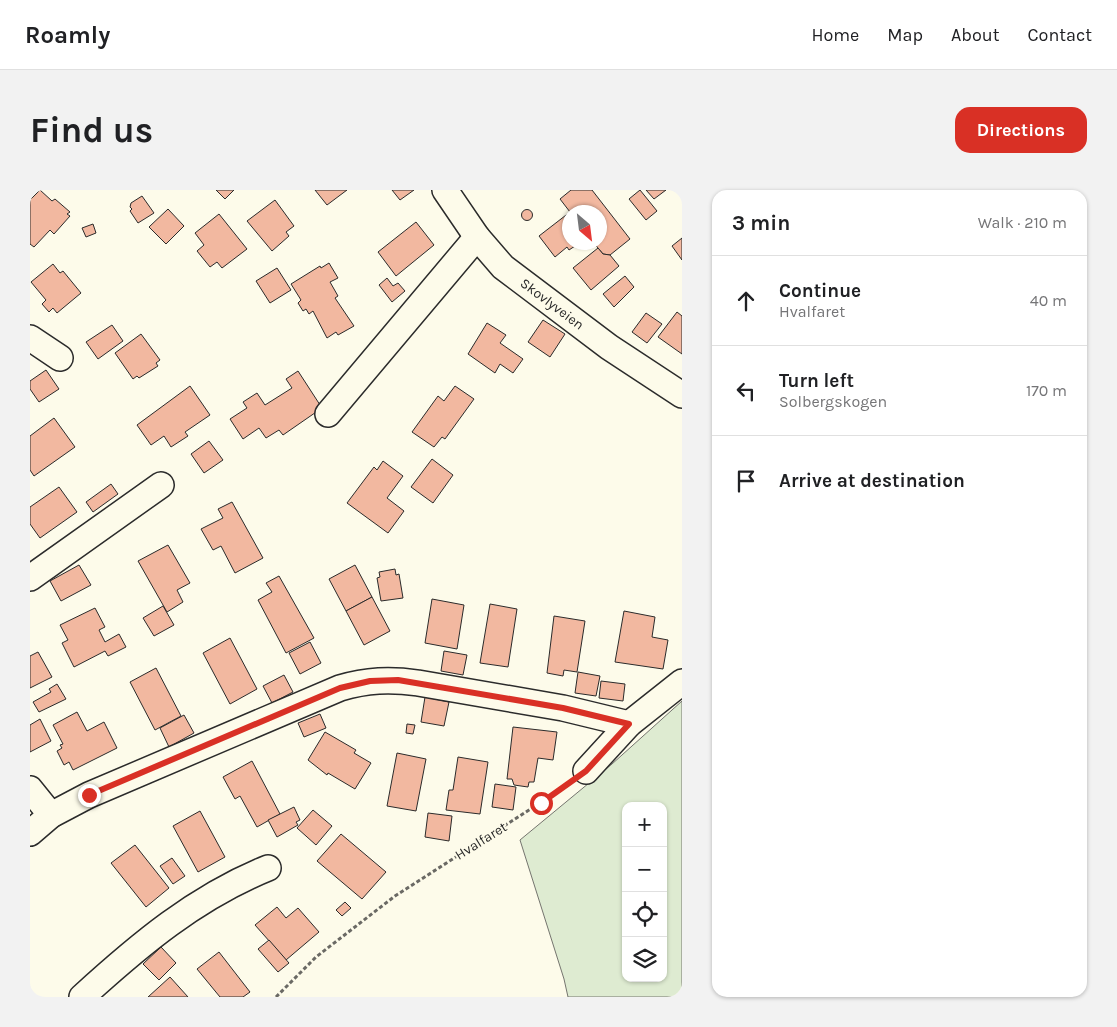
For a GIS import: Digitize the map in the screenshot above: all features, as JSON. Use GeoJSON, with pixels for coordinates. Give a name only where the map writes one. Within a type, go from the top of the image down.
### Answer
{"type":"FeatureCollection","features":[{"type":"Feature","properties":{"kind":"street","name":"Skovlyveien"},"geometry":{"type":"LineString","coordinates":[[445,190],[492,257],[523,283],[609,347],[682,395]]}},
{"type":"Feature","properties":{"kind":"street"},"geometry":{"type":"LineString","coordinates":[[328,414],[477,237]]}},
{"type":"Feature","properties":{"kind":"street"},"geometry":{"type":"LineString","coordinates":[[30,338],[60,358]]}},
{"type":"Feature","properties":{"kind":"street"},"geometry":{"type":"LineString","coordinates":[[30,578],[71,547],[154,492],[161,485]]}},
{"type":"Feature","properties":{"kind":"street"},"geometry":{"type":"LineString","coordinates":[[30,833],[51,814],[98,791],[340,688],[370,681],[398,680],[418,682],[563,708],[629,724]]}},
{"type":"Feature","properties":{"kind":"street"},"geometry":{"type":"LineString","coordinates":[[586,771],[629,724],[682,682]]}},
{"type":"Feature","properties":{"kind":"street"},"geometry":{"type":"LineString","coordinates":[[30,789],[51,814]]}},
{"type":"Feature","properties":{"kind":"street"},"geometry":{"type":"LineString","coordinates":[[82,997],[167,925],[216,892],[268,868]]}},
{"type":"Feature","properties":{"kind":"path","name":"Hvalfaret"},"geometry":{"type":"LineString","coordinates":[[276,997],[316,957],[395,896],[552,796],[586,771]]}},
{"type":"Feature","properties":{"kind":"green space"},"geometry":{"type":"Polygon","coordinates":[[[682,701],[682,997],[568,997],[520,840],[612,764],[682,701]]]}},
{"type":"Feature","properties":{"kind":"building"},"geometry":{"type":"Polygon","coordinates":[[[40,190],[52,201],[55,199],[70,212],[67,214],[70,216],[54,234],[50,230],[34,247],[30,244],[30,200],[40,190]]]}},
{"type":"Feature","properties":{"kind":"building"},"geometry":{"type":"Polygon","coordinates":[[[216,190],[234,190],[225,199],[216,190]]]}},
{"type":"Feature","properties":{"kind":"building"},"geometry":{"type":"Polygon","coordinates":[[[315,190],[347,190],[327,205],[315,190]]]}},
{"type":"Feature","properties":{"kind":"building"},"geometry":{"type":"Polygon","coordinates":[[[392,190],[414,190],[400,200],[392,190]]]}},
{"type":"Feature","properties":{"kind":"building"},"geometry":{"type":"Polygon","coordinates":[[[571,190],[592,190],[604,205],[565,205],[560,199],[571,190]]]}},
{"type":"Feature","properties":{"kind":"building"},"geometry":{"type":"Polygon","coordinates":[[[640,190],[657,211],[646,220],[629,199],[640,190]]]}},
{"type":"Feature","properties":{"kind":"building"},"geometry":{"type":"Polygon","coordinates":[[[646,190],[666,190],[654,199],[646,190]]]}},
{"type":"Feature","properties":{"kind":"building"},"geometry":{"type":"Polygon","coordinates":[[[142,196],[154,213],[138,223],[130,211],[132,209],[130,207],[131,203],[142,196]]]}},
{"type":"Feature","properties":{"kind":"building"},"geometry":{"type":"Polygon","coordinates":[[[275,200],[294,226],[286,232],[289,236],[272,251],[247,221],[275,200]]]}},
{"type":"Feature","properties":{"kind":"building"},"geometry":{"type":"Polygon","coordinates":[[[168,209],[184,226],[166,244],[149,227],[168,209]]]}},
{"type":"Feature","properties":{"kind":"building"},"geometry":{"type":"Polygon","coordinates":[[[607,209],[630,239],[610,255],[603,254],[600,250],[607,250],[607,209]]]}},
{"type":"Feature","properties":{"kind":"building"},"geometry":{"type":"Polygon","coordinates":[[[525,210],[529,210],[532,215],[531,219],[525,220],[522,217],[522,213],[525,210]]]}},
{"type":"Feature","properties":{"kind":"building"},"geometry":{"type":"Polygon","coordinates":[[[219,214],[247,249],[222,268],[217,262],[210,267],[197,251],[204,245],[195,233],[219,214]]]}},
{"type":"Feature","properties":{"kind":"building"},"geometry":{"type":"Polygon","coordinates":[[[562,218],[563,250],[555,257],[539,236],[562,218]]]}},
{"type":"Feature","properties":{"kind":"building"},"geometry":{"type":"Polygon","coordinates":[[[416,222],[434,245],[396,276],[378,252],[416,222]]]}},
{"type":"Feature","properties":{"kind":"building"},"geometry":{"type":"Polygon","coordinates":[[[93,224],[96,233],[86,237],[82,228],[93,224]]]}},
{"type":"Feature","properties":{"kind":"building"},"geometry":{"type":"Polygon","coordinates":[[[682,238],[682,260],[672,246],[682,238]]]}},
{"type":"Feature","properties":{"kind":"building"},"geometry":{"type":"Polygon","coordinates":[[[596,250],[610,255],[619,266],[591,290],[573,268],[596,250]]]}},
{"type":"Feature","properties":{"kind":"building"},"geometry":{"type":"Polygon","coordinates":[[[329,263],[338,278],[330,282],[338,296],[335,298],[354,326],[338,335],[336,332],[327,338],[313,311],[309,314],[306,309],[303,311],[298,303],[301,300],[291,284],[320,266],[321,268],[329,263]]]}},
{"type":"Feature","properties":{"kind":"building"},"geometry":{"type":"Polygon","coordinates":[[[53,264],[60,273],[63,271],[81,293],[57,313],[53,308],[49,312],[42,304],[46,300],[31,282],[53,264]]]}},
{"type":"Feature","properties":{"kind":"building"},"geometry":{"type":"Polygon","coordinates":[[[277,268],[291,290],[270,303],[256,281],[277,268]]]}},
{"type":"Feature","properties":{"kind":"building"},"geometry":{"type":"Polygon","coordinates":[[[625,276],[634,287],[614,307],[603,294],[625,276]]]}},
{"type":"Feature","properties":{"kind":"building"},"geometry":{"type":"Polygon","coordinates":[[[387,278],[393,286],[398,283],[405,291],[392,302],[379,285],[387,278]]]}},
{"type":"Feature","properties":{"kind":"building"},"geometry":{"type":"Polygon","coordinates":[[[677,312],[682,316],[682,354],[658,337],[677,312]]]}},
{"type":"Feature","properties":{"kind":"building"},"geometry":{"type":"Polygon","coordinates":[[[646,313],[662,324],[647,343],[632,332],[646,313]]]}},
{"type":"Feature","properties":{"kind":"building"},"geometry":{"type":"Polygon","coordinates":[[[543,320],[565,334],[550,357],[528,342],[543,320]]]}},
{"type":"Feature","properties":{"kind":"building"},"geometry":{"type":"Polygon","coordinates":[[[487,323],[506,335],[500,343],[523,359],[513,373],[500,364],[495,373],[468,354],[487,323]]]}},
{"type":"Feature","properties":{"kind":"building"},"geometry":{"type":"Polygon","coordinates":[[[112,325],[123,341],[98,359],[86,342],[112,325]]]}},
{"type":"Feature","properties":{"kind":"building"},"geometry":{"type":"Polygon","coordinates":[[[141,334],[160,360],[156,363],[158,366],[139,378],[137,376],[133,379],[115,353],[141,334]]]}},
{"type":"Feature","properties":{"kind":"building"},"geometry":{"type":"Polygon","coordinates":[[[46,370],[59,389],[39,402],[30,389],[30,381],[46,370]]]}},
{"type":"Feature","properties":{"kind":"building"},"geometry":{"type":"Polygon","coordinates":[[[298,371],[322,408],[283,435],[279,430],[266,438],[259,428],[243,439],[230,419],[247,408],[243,402],[257,393],[265,405],[292,388],[286,379],[298,371]]]}},
{"type":"Feature","properties":{"kind":"building"},"geometry":{"type":"Polygon","coordinates":[[[190,386],[210,415],[185,432],[188,436],[171,447],[164,436],[151,445],[137,425],[190,386]]]}},
{"type":"Feature","properties":{"kind":"building"},"geometry":{"type":"Polygon","coordinates":[[[455,386],[474,399],[445,439],[442,437],[434,447],[412,432],[438,396],[444,401],[455,386]]]}},
{"type":"Feature","properties":{"kind":"building"},"geometry":{"type":"Polygon","coordinates":[[[54,418],[75,447],[34,476],[30,470],[30,436],[54,418]]]}},
{"type":"Feature","properties":{"kind":"building"},"geometry":{"type":"Polygon","coordinates":[[[209,441],[223,460],[204,473],[191,454],[209,441]]]}},
{"type":"Feature","properties":{"kind":"building"},"geometry":{"type":"Polygon","coordinates":[[[432,459],[453,475],[433,503],[411,487],[432,459]]]}},
{"type":"Feature","properties":{"kind":"building"},"geometry":{"type":"Polygon","coordinates":[[[383,461],[403,476],[387,498],[404,511],[388,533],[347,503],[374,467],[377,470],[383,461]]]}},
{"type":"Feature","properties":{"kind":"building"},"geometry":{"type":"Polygon","coordinates":[[[111,484],[118,494],[93,512],[86,502],[111,484]]]}},
{"type":"Feature","properties":{"kind":"building"},"geometry":{"type":"Polygon","coordinates":[[[59,487],[77,512],[40,538],[30,524],[30,507],[59,487]]]}},
{"type":"Feature","properties":{"kind":"building"},"geometry":{"type":"Polygon","coordinates":[[[232,502],[263,558],[235,573],[221,546],[213,550],[201,529],[223,518],[218,509],[232,502]]]}},
{"type":"Feature","properties":{"kind":"building"},"geometry":{"type":"Polygon","coordinates":[[[168,545],[190,583],[177,590],[183,602],[167,612],[138,561],[168,545]]]}},
{"type":"Feature","properties":{"kind":"building"},"geometry":{"type":"Polygon","coordinates":[[[79,565],[91,585],[61,601],[50,581],[79,565]]]}},
{"type":"Feature","properties":{"kind":"building"},"geometry":{"type":"Polygon","coordinates":[[[355,565],[372,597],[346,611],[329,579],[355,565]]]}},
{"type":"Feature","properties":{"kind":"building"},"geometry":{"type":"Polygon","coordinates":[[[395,569],[396,575],[399,574],[403,598],[381,601],[377,578],[380,577],[379,572],[395,569]]]}},
{"type":"Feature","properties":{"kind":"building"},"geometry":{"type":"Polygon","coordinates":[[[279,576],[314,638],[286,653],[258,600],[272,592],[266,583],[279,576]]]}},
{"type":"Feature","properties":{"kind":"building"},"geometry":{"type":"Polygon","coordinates":[[[372,597],[390,631],[364,645],[346,611],[372,597]]]}},
{"type":"Feature","properties":{"kind":"building"},"geometry":{"type":"Polygon","coordinates":[[[432,599],[464,605],[457,649],[425,643],[432,599]]]}},
{"type":"Feature","properties":{"kind":"building"},"geometry":{"type":"Polygon","coordinates":[[[490,604],[517,609],[508,667],[480,663],[490,604]]]}},
{"type":"Feature","properties":{"kind":"building"},"geometry":{"type":"Polygon","coordinates":[[[163,606],[174,625],[154,636],[143,618],[163,606]]]}},
{"type":"Feature","properties":{"kind":"building"},"geometry":{"type":"Polygon","coordinates":[[[95,608],[105,627],[99,630],[105,642],[119,634],[126,647],[108,656],[105,651],[74,667],[62,643],[68,640],[60,625],[95,608]]]}},
{"type":"Feature","properties":{"kind":"building"},"geometry":{"type":"Polygon","coordinates":[[[624,611],[655,617],[652,637],[668,640],[663,669],[615,662],[624,611]]]}},
{"type":"Feature","properties":{"kind":"building"},"geometry":{"type":"Polygon","coordinates":[[[554,616],[585,621],[577,672],[564,670],[563,676],[547,673],[554,616]]]}},
{"type":"Feature","properties":{"kind":"building"},"geometry":{"type":"Polygon","coordinates":[[[230,638],[257,689],[230,704],[203,653],[230,638]]]}},
{"type":"Feature","properties":{"kind":"building"},"geometry":{"type":"Polygon","coordinates":[[[310,642],[321,663],[300,674],[289,653],[310,642]]]}},
{"type":"Feature","properties":{"kind":"building"},"geometry":{"type":"Polygon","coordinates":[[[444,651],[467,655],[463,675],[441,671],[444,651]]]}},
{"type":"Feature","properties":{"kind":"building"},"geometry":{"type":"Polygon","coordinates":[[[38,652],[52,677],[30,688],[30,656],[38,652]]]}},
{"type":"Feature","properties":{"kind":"building"},"geometry":{"type":"Polygon","coordinates":[[[156,668],[181,716],[155,730],[130,682],[156,668]]]}},
{"type":"Feature","properties":{"kind":"building"},"geometry":{"type":"Polygon","coordinates":[[[578,672],[600,676],[596,696],[575,693],[578,672]]]}},
{"type":"Feature","properties":{"kind":"building"},"geometry":{"type":"Polygon","coordinates":[[[284,675],[293,692],[272,703],[263,686],[284,675]]]}},
{"type":"Feature","properties":{"kind":"building"},"geometry":{"type":"Polygon","coordinates":[[[601,681],[625,684],[623,701],[599,698],[601,681]]]}},
{"type":"Feature","properties":{"kind":"building"},"geometry":{"type":"Polygon","coordinates":[[[57,684],[66,699],[39,712],[33,702],[51,692],[49,689],[57,684]]]}},
{"type":"Feature","properties":{"kind":"building"},"geometry":{"type":"Polygon","coordinates":[[[425,697],[449,702],[444,726],[421,722],[425,697]]]}},
{"type":"Feature","properties":{"kind":"building"},"geometry":{"type":"Polygon","coordinates":[[[77,712],[87,731],[104,722],[117,748],[73,770],[69,762],[64,765],[57,751],[62,748],[60,745],[63,744],[53,725],[77,712]]]}},
{"type":"Feature","properties":{"kind":"building"},"geometry":{"type":"Polygon","coordinates":[[[320,714],[326,728],[304,737],[298,723],[320,714]]]}},
{"type":"Feature","properties":{"kind":"building"},"geometry":{"type":"Polygon","coordinates":[[[184,715],[194,733],[169,747],[160,728],[184,715]]]}},
{"type":"Feature","properties":{"kind":"building"},"geometry":{"type":"Polygon","coordinates":[[[40,719],[51,741],[30,752],[30,725],[40,719]]]}},
{"type":"Feature","properties":{"kind":"building"},"geometry":{"type":"Polygon","coordinates":[[[407,724],[415,725],[413,734],[406,733],[407,724]]]}},
{"type":"Feature","properties":{"kind":"building"},"geometry":{"type":"Polygon","coordinates":[[[513,727],[557,732],[553,760],[538,758],[534,782],[529,782],[528,787],[514,785],[512,779],[507,779],[513,727]]]}},
{"type":"Feature","properties":{"kind":"building"},"geometry":{"type":"Polygon","coordinates":[[[325,732],[356,750],[354,753],[371,763],[355,789],[328,773],[327,775],[308,760],[325,732]]]}},
{"type":"Feature","properties":{"kind":"building"},"geometry":{"type":"Polygon","coordinates":[[[397,753],[426,759],[416,811],[387,806],[397,753]]]}},
{"type":"Feature","properties":{"kind":"building"},"geometry":{"type":"Polygon","coordinates":[[[458,757],[488,762],[480,814],[446,810],[449,790],[453,790],[458,757]]]}},
{"type":"Feature","properties":{"kind":"building"},"geometry":{"type":"Polygon","coordinates":[[[252,761],[280,814],[257,827],[240,796],[235,799],[223,777],[252,761]]]}},
{"type":"Feature","properties":{"kind":"building"},"geometry":{"type":"Polygon","coordinates":[[[495,784],[516,787],[513,810],[492,807],[495,784]]]}},
{"type":"Feature","properties":{"kind":"building"},"geometry":{"type":"Polygon","coordinates":[[[294,807],[300,820],[296,822],[298,825],[277,837],[268,820],[294,807]]]}},
{"type":"Feature","properties":{"kind":"building"},"geometry":{"type":"Polygon","coordinates":[[[313,810],[332,826],[316,845],[297,828],[313,810]]]}},
{"type":"Feature","properties":{"kind":"building"},"geometry":{"type":"Polygon","coordinates":[[[200,811],[225,857],[198,872],[173,826],[200,811]]]}},
{"type":"Feature","properties":{"kind":"building"},"geometry":{"type":"Polygon","coordinates":[[[428,813],[452,816],[449,841],[425,837],[428,813]]]}},
{"type":"Feature","properties":{"kind":"building"},"geometry":{"type":"Polygon","coordinates":[[[341,834],[386,872],[362,899],[317,861],[341,834]]]}},
{"type":"Feature","properties":{"kind":"building"},"geometry":{"type":"Polygon","coordinates":[[[135,845],[169,888],[146,907],[111,863],[135,845]]]}},
{"type":"Feature","properties":{"kind":"building"},"geometry":{"type":"Polygon","coordinates":[[[172,858],[185,876],[173,884],[160,866],[172,858]]]}},
{"type":"Feature","properties":{"kind":"building"},"geometry":{"type":"Polygon","coordinates":[[[345,902],[351,908],[342,916],[336,910],[345,902]]]}},
{"type":"Feature","properties":{"kind":"building"},"geometry":{"type":"Polygon","coordinates":[[[277,907],[286,918],[298,908],[319,932],[286,960],[255,925],[277,907]]]}},
{"type":"Feature","properties":{"kind":"building"},"geometry":{"type":"Polygon","coordinates":[[[269,940],[289,963],[278,972],[258,949],[269,940]]]}},
{"type":"Feature","properties":{"kind":"building"},"geometry":{"type":"Polygon","coordinates":[[[161,947],[176,963],[159,980],[143,964],[161,947]]]}},
{"type":"Feature","properties":{"kind":"building"},"geometry":{"type":"Polygon","coordinates":[[[219,952],[250,992],[243,997],[220,997],[197,969],[219,952]]]}},
{"type":"Feature","properties":{"kind":"building"},"geometry":{"type":"Polygon","coordinates":[[[170,977],[188,997],[148,997],[170,977]]]}},
{"type":"Feature","properties":{"kind":"route"},"geometry":{"type":"LineString","coordinates":[[89,795],[340,688],[370,681],[398,680],[563,708],[629,724],[586,771],[541,803]]}}]}
